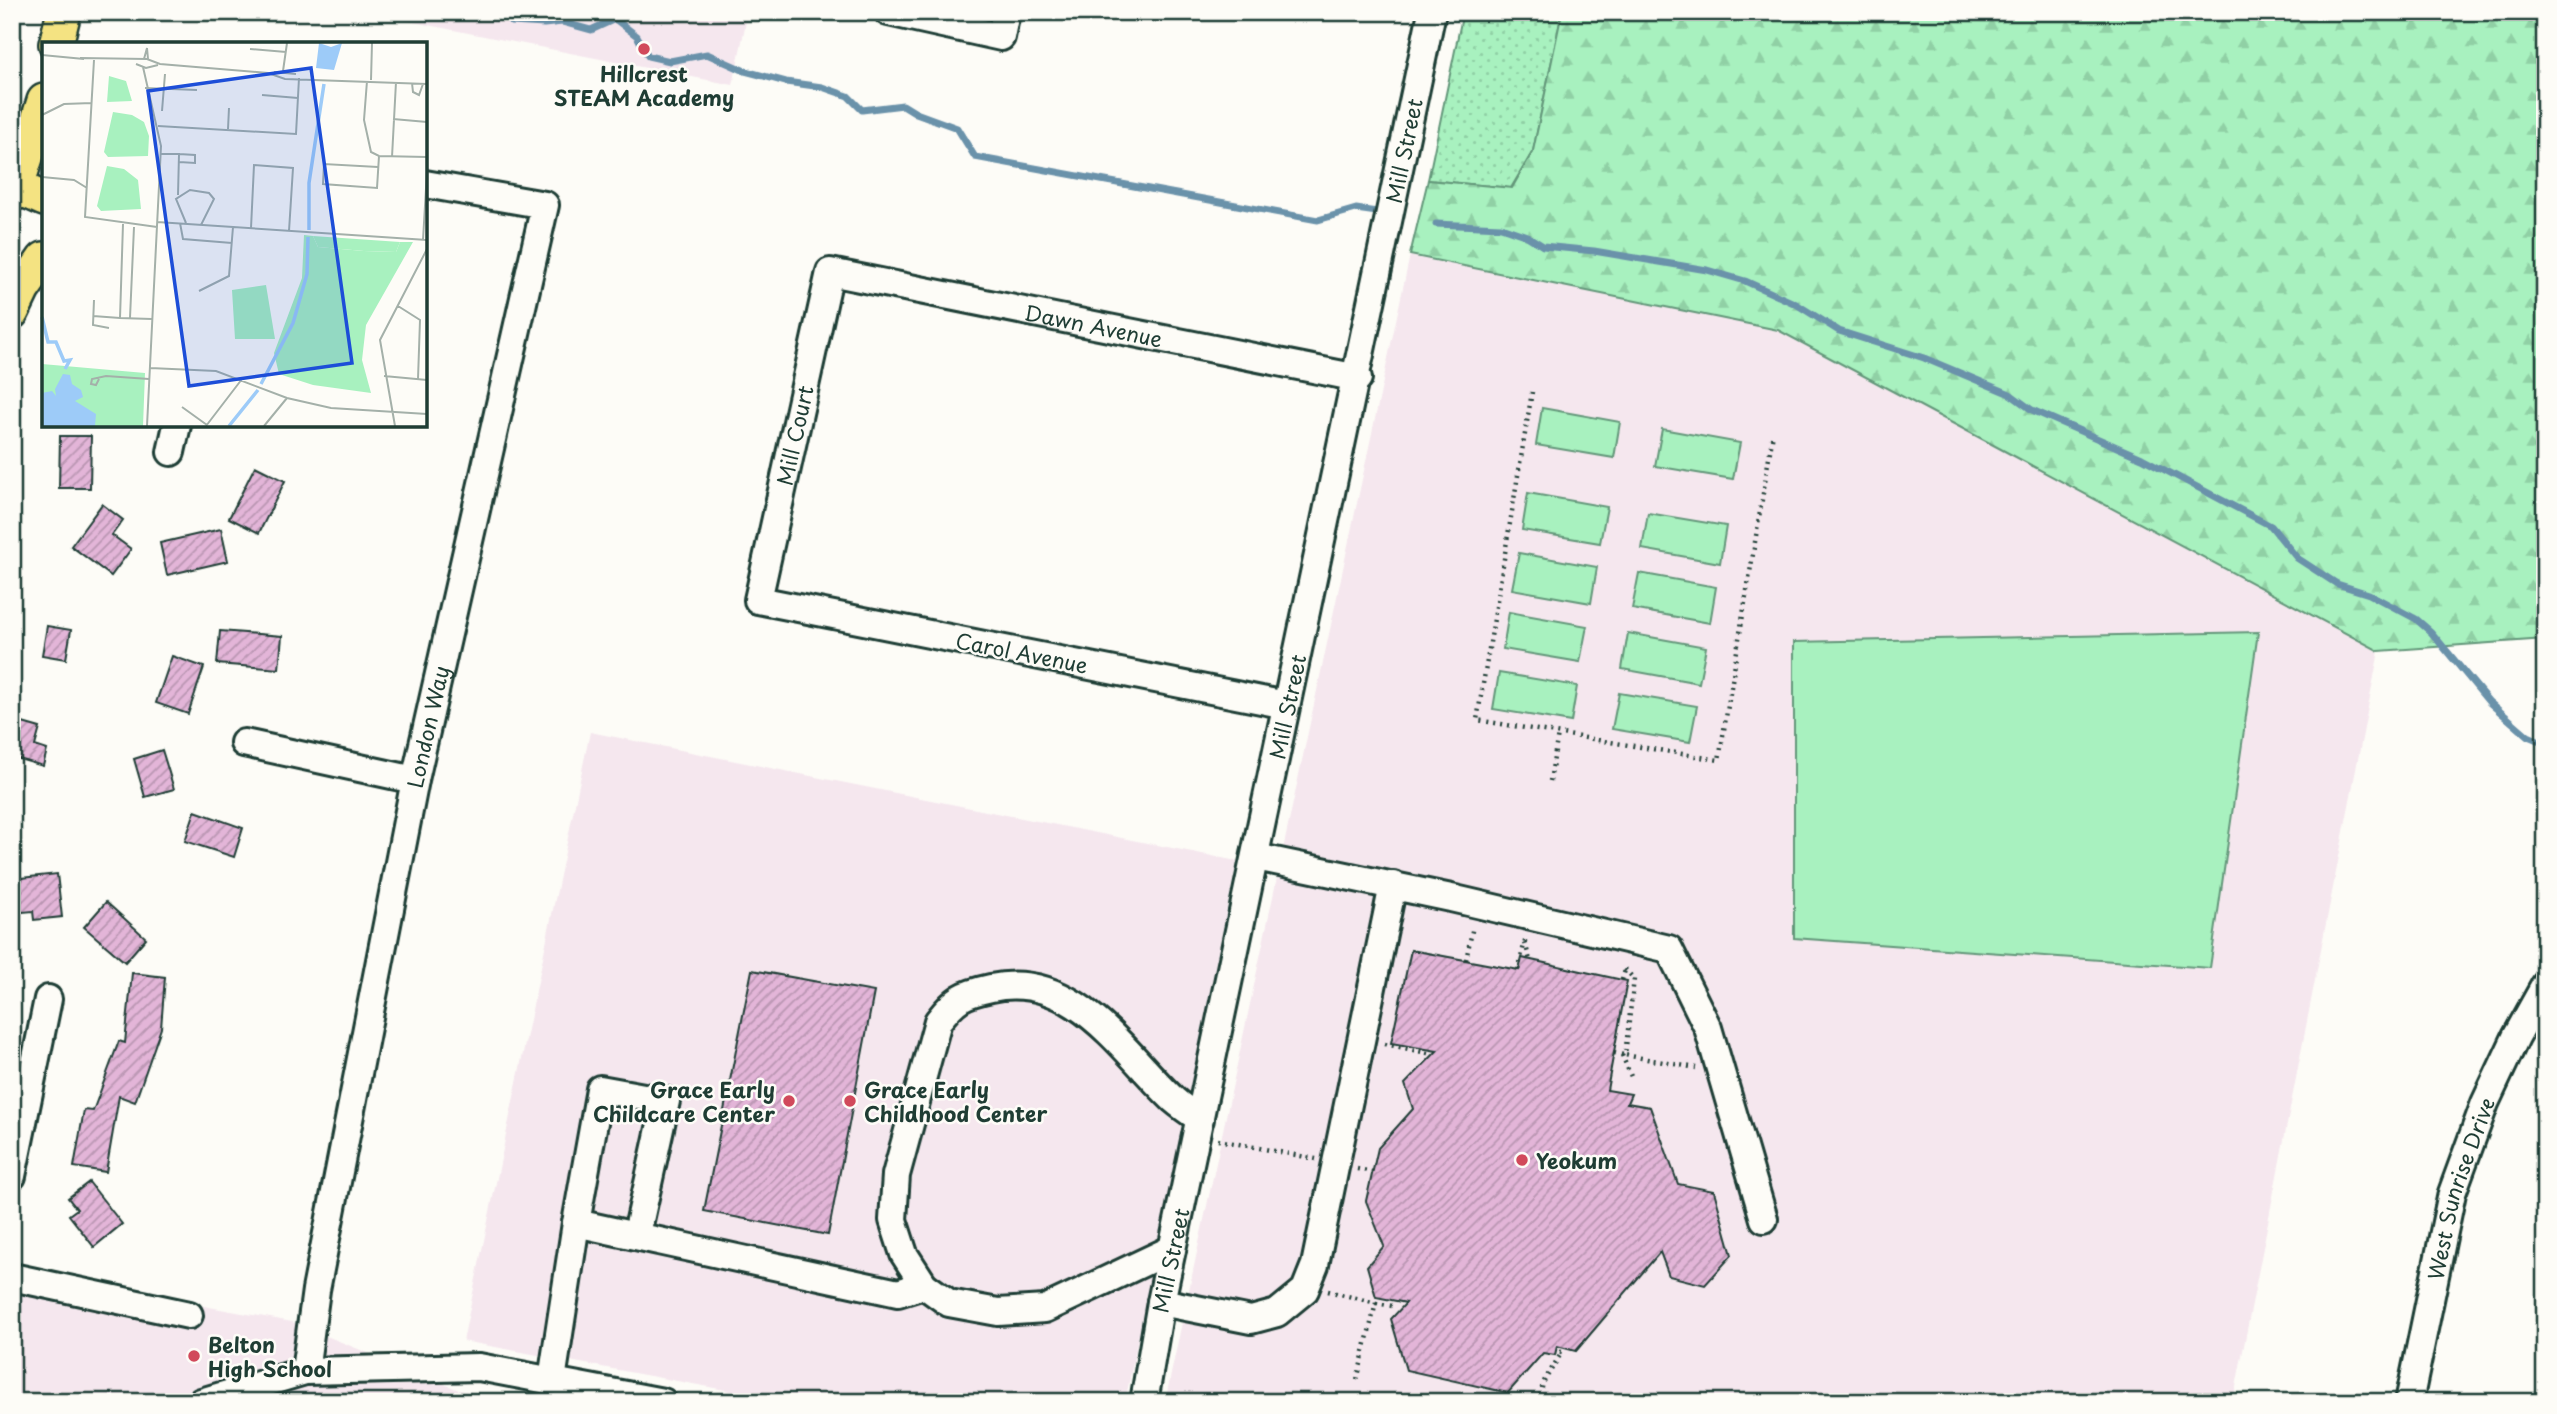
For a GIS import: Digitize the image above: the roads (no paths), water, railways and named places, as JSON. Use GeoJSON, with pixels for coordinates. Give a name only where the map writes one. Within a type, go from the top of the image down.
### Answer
{"type":"FeatureCollection","features":[{"type":"Feature","properties":{"kind":"main road"},"geometry":{"type":"LineString","coordinates":[[56,42],[64,12]]}},
{"type":"Feature","properties":{"kind":"main road"},"geometry":{"type":"LineString","coordinates":[[77,42],[84,12]]}},
{"type":"Feature","properties":{"kind":"main road"},"geometry":{"type":"LineString","coordinates":[[24,194],[42,110]]}},
{"type":"Feature","properties":{"kind":"main road"},"geometry":{"type":"LineString","coordinates":[[12,312],[32,262]]}},
{"type":"Feature","properties":{"kind":"street"},"geometry":{"type":"LineString","coordinates":[[888,12],[1001,37],[1006,12]]}},
{"type":"Feature","properties":{"kind":"street","name":"Mill Street"},"geometry":{"type":"LineString","coordinates":[[1144,1402],[1172,1249],[1286,705],[1358,378],[1433,12]]}},
{"type":"Feature","properties":{"kind":"street","name":"London Way"},"geometry":{"type":"LineString","coordinates":[[305,1371],[316,1290],[415,780],[545,205],[427,184]]}},
{"type":"Feature","properties":{"kind":"street","name":"Dawn Avenue"},"geometry":{"type":"LineString","coordinates":[[830,272],[1358,378]]}},
{"type":"Feature","properties":{"kind":"street","name":"Mill Court"},"geometry":{"type":"LineString","coordinates":[[758,600],[830,272]]}},
{"type":"Feature","properties":{"kind":"street"},"geometry":{"type":"LineString","coordinates":[[171,452],[177,427]]}},
{"type":"Feature","properties":{"kind":"street","name":"Carol Avenue"},"geometry":{"type":"LineString","coordinates":[[758,600],[1286,705]]}},
{"type":"Feature","properties":{"kind":"street"},"geometry":{"type":"LineString","coordinates":[[244,743],[415,780]]}},
{"type":"Feature","properties":{"kind":"street"},"geometry":{"type":"LineString","coordinates":[[1256,857],[1393,885],[1669,949],[1708,1028],[1764,1219]]}},
{"type":"Feature","properties":{"kind":"street"},"geometry":{"type":"LineString","coordinates":[[1161,1302],[1251,1320],[1277,1313],[1305,1290],[1315,1265],[1393,885]]}},
{"type":"Feature","properties":{"kind":"street"},"geometry":{"type":"LineString","coordinates":[[1172,1249],[1045,1308],[998,1312],[948,1303],[924,1285],[904,1254],[893,1220],[896,1175],[938,1021],[954,1000],[999,986],[1024,985],[1060,996],[1077,1005],[1116,1038],[1175,1101],[1200,1119]]}},
{"type":"Feature","properties":{"kind":"street","name":"West Sunrise Drive"},"geometry":{"type":"LineString","coordinates":[[2409,1402],[2456,1182],[2485,1103],[2515,1037],[2545,985]]}},
{"type":"Feature","properties":{"kind":"street"},"geometry":{"type":"LineString","coordinates":[[12,1176],[48,999]]}},
{"type":"Feature","properties":{"kind":"street"},"geometry":{"type":"LineString","coordinates":[[552,1380],[600,1088],[666,1101],[637,1234]]}},
{"type":"Feature","properties":{"kind":"street"},"geometry":{"type":"LineString","coordinates":[[576,1223],[637,1234],[754,1263],[898,1293],[924,1285]]}},
{"type":"Feature","properties":{"kind":"street"},"geometry":{"type":"LineString","coordinates":[[12,1277],[189,1315]]}},
{"type":"Feature","properties":{"kind":"street"},"geometry":{"type":"LineString","coordinates":[[201,1402],[305,1371],[479,1367],[663,1402]]}},
{"type":"Feature","properties":{"kind":"waterway"},"geometry":{"type":"LineString","coordinates":[[505,12],[511,22],[562,22],[591,30],[615,19],[637,36],[648,56],[670,61],[707,54],[745,71],[786,82],[822,87],[848,96],[862,110],[903,105],[916,113],[957,128],[975,157],[1318,220],[1356,209],[1377,212]]}},
{"type":"Feature","properties":{"kind":"waterway"},"geometry":{"type":"LineString","coordinates":[[1436,224],[1501,227],[1527,236],[1543,246],[1594,251],[1707,270],[1745,281],[1796,304],[1839,331],[1924,358],[2010,394],[2032,410],[2142,458],[2271,526],[2297,558],[2337,584],[2369,594],[2416,619],[2431,632],[2489,702],[2528,736],[2545,743]]}},
{"type":"Feature","properties":{"kind":"place","name":"Hillcrest STEAM Academy"},"geometry":{"type":"Point","coordinates":[644,49]}},
{"type":"Feature","properties":{"kind":"place","name":"Grace Early Childcare Center"},"geometry":{"type":"Point","coordinates":[789,1101]}},
{"type":"Feature","properties":{"kind":"place","name":"Grace Early Childhood Center"},"geometry":{"type":"Point","coordinates":[850,1101]}},
{"type":"Feature","properties":{"kind":"place","name":"Yeokum"},"geometry":{"type":"Point","coordinates":[1522,1160]}},
{"type":"Feature","properties":{"kind":"place","name":"Belton High School"},"geometry":{"type":"Point","coordinates":[194,1356]}}]}
